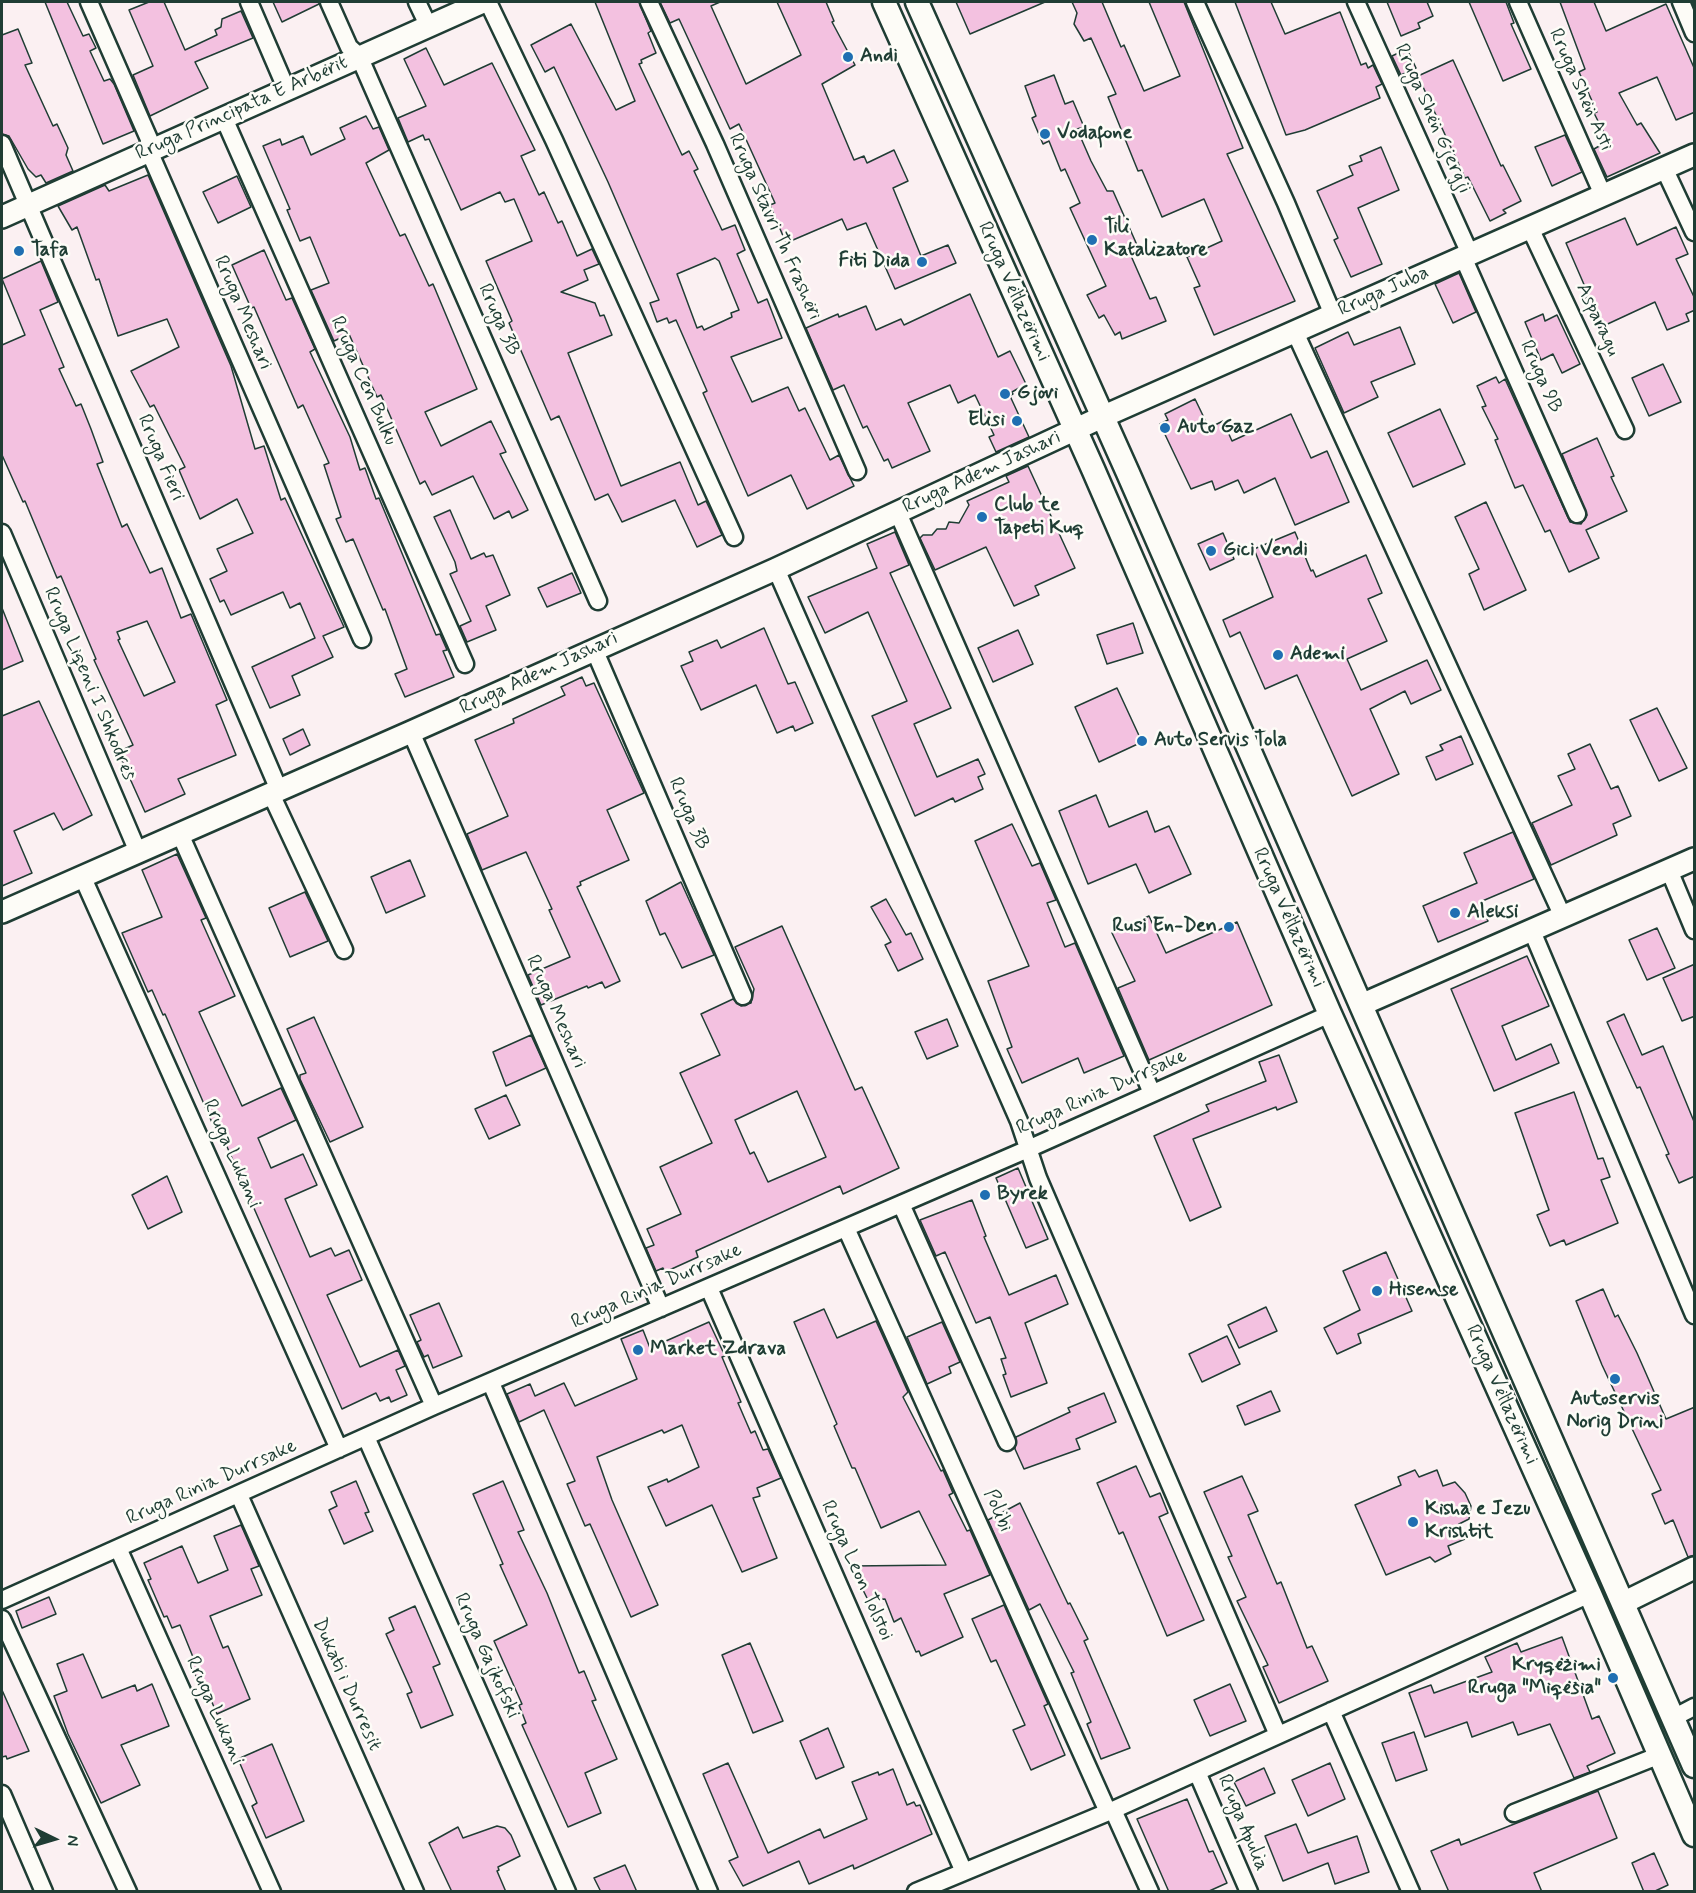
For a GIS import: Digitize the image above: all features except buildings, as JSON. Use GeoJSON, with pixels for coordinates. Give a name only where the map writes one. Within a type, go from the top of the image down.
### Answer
{"type":"FeatureCollection","features":[{"type":"Feature","properties":{"kind":"main road","name":"Rruga Vëllazërimi"},"geometry":{"type":"LineString","coordinates":[[884,2],[1695,1835]]}},
{"type":"Feature","properties":{"kind":"main road","name":"Rruga Vëllazërimi"},"geometry":{"type":"LineString","coordinates":[[918,2],[1695,1766]]}},
{"type":"Feature","properties":{"kind":"street","name":"Rruga Meshari"},"geometry":{"type":"LineString","coordinates":[[89,2],[149,139],[149,151],[362,639]]}},
{"type":"Feature","properties":{"kind":"street"},"geometry":{"type":"LineString","coordinates":[[249,2],[286,88]]}},
{"type":"Feature","properties":{"kind":"street","name":"Rruga 3B"},"geometry":{"type":"LineString","coordinates":[[329,2],[348,47],[359,56],[598,601]]}},
{"type":"Feature","properties":{"kind":"street"},"geometry":{"type":"LineString","coordinates":[[417,2],[428,25]]}},
{"type":"Feature","properties":{"kind":"street","name":"Rruga Principata E Arbërit"},"geometry":{"type":"LineString","coordinates":[[2,217],[223,116],[483,2]]}},
{"type":"Feature","properties":{"kind":"street"},"geometry":{"type":"LineString","coordinates":[[488,2],[559,150],[735,537]]}},
{"type":"Feature","properties":{"kind":"street","name":"Rruga Stavri Th Frashëri"},"geometry":{"type":"LineString","coordinates":[[649,2],[715,144],[857,471]]}},
{"type":"Feature","properties":{"kind":"street"},"geometry":{"type":"LineString","coordinates":[[1195,2],[1333,315]]}},
{"type":"Feature","properties":{"kind":"street","name":"Rruga Shën Gjergji"},"geometry":{"type":"LineString","coordinates":[[1356,2],[1467,256]]}},
{"type":"Feature","properties":{"kind":"street","name":"Rruga Shën Asti"},"geometry":{"type":"LineString","coordinates":[[1518,2],[1603,195]]}},
{"type":"Feature","properties":{"kind":"street"},"geometry":{"type":"LineString","coordinates":[[1681,2],[1695,33]]}},
{"type":"Feature","properties":{"kind":"street","name":"Rruga Cen Bulku"},"geometry":{"type":"LineString","coordinates":[[223,116],[465,664]]}},
{"type":"Feature","properties":{"kind":"street","name":"Rruga Fieri"},"geometry":{"type":"LineString","coordinates":[[2,144],[30,204],[275,792],[344,950]]}},
{"type":"Feature","properties":{"kind":"street","name":"Rruga Juba"},"geometry":{"type":"LineString","coordinates":[[1074,430],[1695,155]]}},
{"type":"Feature","properties":{"kind":"street"},"geometry":{"type":"LineString","coordinates":[[1664,168],[1695,232]]}},
{"type":"Feature","properties":{"kind":"street","name":"Asparagu"},"geometry":{"type":"LineString","coordinates":[[1530,228],[1625,430]]}},
{"type":"Feature","properties":{"kind":"street","name":"Rruga 9B"},"geometry":{"type":"LineString","coordinates":[[1467,256],[1578,514]]}},
{"type":"Feature","properties":{"kind":"street"},"geometry":{"type":"LineString","coordinates":[[1295,332],[1563,917]]}},
{"type":"Feature","properties":{"kind":"street","name":"Rruga Adem Jashari"},"geometry":{"type":"LineString","coordinates":[[2,912],[776,569],[1074,430]]}},
{"type":"Feature","properties":{"kind":"street"},"geometry":{"type":"LineString","coordinates":[[898,513],[1152,1093]]}},
{"type":"Feature","properties":{"kind":"street","name":"Rruga Liqeni I Shkodrës"},"geometry":{"type":"LineString","coordinates":[[2,533],[138,852]]}},
{"type":"Feature","properties":{"kind":"street"},"geometry":{"type":"LineString","coordinates":[[776,569],[1019,1121],[1038,1178],[1278,1735]]}},
{"type":"Feature","properties":{"kind":"street","name":"Rruga 3B"},"geometry":{"type":"LineString","coordinates":[[594,649],[743,996]]}},
{"type":"Feature","properties":{"kind":"street","name":"Rruga Meshari"},"geometry":{"type":"LineString","coordinates":[[411,732],[661,1308]]}},
{"type":"Feature","properties":{"kind":"street"},"geometry":{"type":"LineString","coordinates":[[180,834],[434,1406]]}},
{"type":"Feature","properties":{"kind":"street"},"geometry":{"type":"LineString","coordinates":[[1361,1005],[1695,859]]}},
{"type":"Feature","properties":{"kind":"street"},"geometry":{"type":"LineString","coordinates":[[1669,870],[1695,930]]}},
{"type":"Feature","properties":{"kind":"street","name":"Rruga Lukani"},"geometry":{"type":"LineString","coordinates":[[83,878],[111,936],[339,1449]]}},
{"type":"Feature","properties":{"kind":"street"},"geometry":{"type":"LineString","coordinates":[[1532,931],[1695,1315]]}},
{"type":"Feature","properties":{"kind":"street","name":"Rruga Rinia Durrsake"},"geometry":{"type":"LineString","coordinates":[[2,1598],[239,1495],[434,1406],[1028,1149],[1330,1014]]}},
{"type":"Feature","properties":{"kind":"street"},"geometry":{"type":"LineString","coordinates":[[901,1204],[1007,1442]]}},
{"type":"Feature","properties":{"kind":"street","name":"Polibi"},"geometry":{"type":"LineString","coordinates":[[846,1228],[1150,1892]]}},
{"type":"Feature","properties":{"kind":"street","name":"Rruga Leon Tolstoi"},"geometry":{"type":"LineString","coordinates":[[709,1288],[964,1872]]}},
{"type":"Feature","properties":{"kind":"street"},"geometry":{"type":"LineString","coordinates":[[491,1383],[709,1892]]}},
{"type":"Feature","properties":{"kind":"street","name":"Rruga Gajkofski"},"geometry":{"type":"LineString","coordinates":[[366,1437],[567,1892]]}},
{"type":"Feature","properties":{"kind":"street","name":"Dukati i Durresit"},"geometry":{"type":"LineString","coordinates":[[239,1495],[416,1892]]}},
{"type":"Feature","properties":{"kind":"street","name":"Rruga Lukani"},"geometry":{"type":"LineString","coordinates":[[118,1548],[272,1892]]}},
{"type":"Feature","properties":{"kind":"street"},"geometry":{"type":"LineString","coordinates":[[1623,1603],[1695,1568]]}},
{"type":"Feature","properties":{"kind":"street"},"geometry":{"type":"LineString","coordinates":[[916,1892],[1111,1811],[1590,1594]]}},
{"type":"Feature","properties":{"kind":"street"},"geometry":{"type":"LineString","coordinates":[[2,1619],[128,1892]]}},
{"type":"Feature","properties":{"kind":"street"},"geometry":{"type":"LineString","coordinates":[[1673,1718],[1695,1707]]}},
{"type":"Feature","properties":{"kind":"street"},"geometry":{"type":"LineString","coordinates":[[1331,1710],[1411,1892]]}},
{"type":"Feature","properties":{"kind":"street"},"geometry":{"type":"LineString","coordinates":[[1515,1814],[1660,1755]]}},
{"type":"Feature","properties":{"kind":"street","name":"Rruga Apulia"},"geometry":{"type":"LineString","coordinates":[[1197,1772],[1249,1892]]}},
{"type":"Feature","properties":{"kind":"street"},"geometry":{"type":"LineString","coordinates":[[2,1794],[44,1892]]}},
{"type":"Feature","properties":{"kind":"place","name":"Andi"},"geometry":{"type":"Point","coordinates":[848,57]}},
{"type":"Feature","properties":{"kind":"place","name":"Vodafone"},"geometry":{"type":"Point","coordinates":[1045,134]}},
{"type":"Feature","properties":{"kind":"place","name":"Tili Katalizatore"},"geometry":{"type":"Point","coordinates":[1092,240]}},
{"type":"Feature","properties":{"kind":"place","name":"Tafa"},"geometry":{"type":"Point","coordinates":[19,251]}},
{"type":"Feature","properties":{"kind":"place","name":"Fiti Dida"},"geometry":{"type":"Point","coordinates":[922,262]}},
{"type":"Feature","properties":{"kind":"place","name":"Gjovi"},"geometry":{"type":"Point","coordinates":[1005,394]}},
{"type":"Feature","properties":{"kind":"place","name":"Elisi"},"geometry":{"type":"Point","coordinates":[1017,421]}},
{"type":"Feature","properties":{"kind":"place","name":"Auto Gaz"},"geometry":{"type":"Point","coordinates":[1165,428]}},
{"type":"Feature","properties":{"kind":"place","name":"Club te Tapeti Kuq"},"geometry":{"type":"Point","coordinates":[982,517]}},
{"type":"Feature","properties":{"kind":"place","name":"Gici Vendi"},"geometry":{"type":"Point","coordinates":[1211,551]}},
{"type":"Feature","properties":{"kind":"place","name":"Ademi"},"geometry":{"type":"Point","coordinates":[1278,655]}},
{"type":"Feature","properties":{"kind":"place","name":"Auto Servis Tola"},"geometry":{"type":"Point","coordinates":[1142,741]}},
{"type":"Feature","properties":{"kind":"place","name":"Aleksi"},"geometry":{"type":"Point","coordinates":[1455,913]}},
{"type":"Feature","properties":{"kind":"place","name":"Rusi En-Den"},"geometry":{"type":"Point","coordinates":[1229,927]}},
{"type":"Feature","properties":{"kind":"place","name":"Byrek"},"geometry":{"type":"Point","coordinates":[985,1195]}},
{"type":"Feature","properties":{"kind":"place","name":"Hisense"},"geometry":{"type":"Point","coordinates":[1377,1291]}},
{"type":"Feature","properties":{"kind":"place","name":"Market Zdrava"},"geometry":{"type":"Point","coordinates":[638,1350]}},
{"type":"Feature","properties":{"kind":"place","name":"Autoservis Norig Drini"},"geometry":{"type":"Point","coordinates":[1615,1379]}},
{"type":"Feature","properties":{"kind":"place","name":"Kisha e Jezu Krishtit"},"geometry":{"type":"Point","coordinates":[1413,1522]}},
{"type":"Feature","properties":{"kind":"place","name":"Kryqëzimi Rruga \"Miqësia\""},"geometry":{"type":"Point","coordinates":[1613,1678]}}]}
